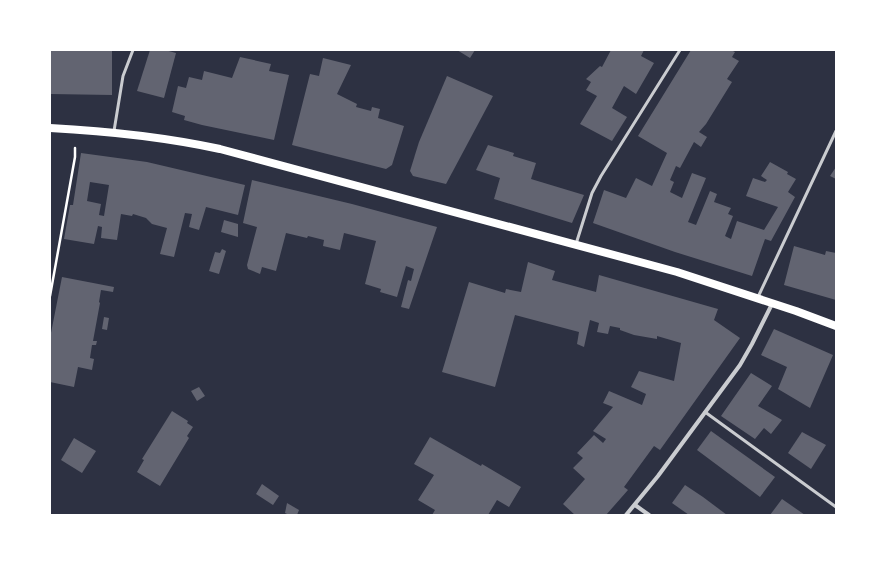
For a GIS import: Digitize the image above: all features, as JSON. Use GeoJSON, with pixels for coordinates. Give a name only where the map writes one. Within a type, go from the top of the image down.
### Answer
{"type":"FeatureCollection","features":[{"type":"Feature","properties":{"kind":"main road"},"geometry":{"type":"LineString","coordinates":[[50,128],[114,133],[185,142],[220,149],[677,272],[836,326]]}},
{"type":"Feature","properties":{"kind":"street"},"geometry":{"type":"LineString","coordinates":[[626,515],[636,505],[740,365],[772,303]]}},
{"type":"Feature","properties":{"kind":"street"},"geometry":{"type":"LineString","coordinates":[[636,505],[649,515]]}},
{"type":"Feature","properties":{"kind":"lane"},"geometry":{"type":"LineString","coordinates":[[114,133],[123,76],[133,50]]}},
{"type":"Feature","properties":{"kind":"lane"},"geometry":{"type":"LineString","coordinates":[[576,244],[592,192],[680,50]]}},
{"type":"Feature","properties":{"kind":"lane"},"geometry":{"type":"LineString","coordinates":[[757,298],[836,131]]}},
{"type":"Feature","properties":{"kind":"lane"},"geometry":{"type":"LineString","coordinates":[[705,412],[836,507]]}},
{"type":"Feature","properties":{"kind":"path"},"geometry":{"type":"LineString","coordinates":[[50,296],[75,157],[75,129]]}},
{"type":"Feature","properties":{"kind":"building"},"geometry":{"type":"Polygon","coordinates":[[[50,50],[112,50],[112,95],[50,94],[50,50]]]}},
{"type":"Feature","properties":{"kind":"building"},"geometry":{"type":"Polygon","coordinates":[[[150,50],[165,50],[176,53],[164,98],[137,91],[150,50]]]}},
{"type":"Feature","properties":{"kind":"building"},"geometry":{"type":"Polygon","coordinates":[[[457,50],[475,50],[470,58],[457,50]]]}},
{"type":"Feature","properties":{"kind":"building"},"geometry":{"type":"Polygon","coordinates":[[[611,50],[644,50],[641,56],[654,63],[636,94],[624,86],[612,108],[627,117],[612,141],[580,124],[597,96],[586,90],[591,82],[586,79],[600,66],[602,67],[611,50]]]}},
{"type":"Feature","properties":{"kind":"building"},"geometry":{"type":"Polygon","coordinates":[[[691,50],[731,50],[735,52],[732,57],[739,61],[727,79],[732,82],[706,124],[699,132],[707,137],[701,147],[694,142],[680,168],[676,166],[670,180],[674,182],[670,192],[682,198],[692,173],[706,178],[688,222],[696,225],[710,191],[717,194],[714,202],[731,208],[728,214],[733,216],[725,236],[731,239],[737,221],[764,230],[778,207],[746,196],[753,178],[765,182],[767,180],[761,176],[770,162],[788,172],[787,174],[796,179],[788,192],[795,197],[771,241],[765,239],[752,276],[675,252],[593,223],[604,190],[626,198],[636,178],[652,186],[667,153],[638,136],[691,50]]]}},
{"type":"Feature","properties":{"kind":"building"},"geometry":{"type":"Polygon","coordinates":[[[240,57],[271,64],[269,71],[289,75],[274,140],[202,125],[184,120],[185,116],[172,112],[178,86],[186,88],[189,77],[202,80],[204,71],[232,78],[240,57]]]}},
{"type":"Feature","properties":{"kind":"building"},"geometry":{"type":"Polygon","coordinates":[[[323,58],[351,65],[337,94],[357,104],[356,107],[371,111],[372,107],[380,109],[378,118],[404,126],[392,165],[386,169],[292,145],[310,74],[319,76],[323,58]]]}},
{"type":"Feature","properties":{"kind":"building"},"geometry":{"type":"Polygon","coordinates":[[[447,76],[493,96],[446,184],[413,176],[410,171],[419,142],[447,76]]]}},
{"type":"Feature","properties":{"kind":"building"},"geometry":{"type":"Polygon","coordinates":[[[488,145],[514,153],[513,156],[536,163],[531,179],[584,195],[572,223],[494,199],[500,178],[476,170],[488,145]]]}},
{"type":"Feature","properties":{"kind":"building"},"geometry":{"type":"Polygon","coordinates":[[[81,153],[147,162],[245,185],[238,215],[206,207],[199,230],[189,227],[192,214],[185,213],[174,257],[160,254],[167,228],[152,224],[146,218],[133,214],[132,216],[121,214],[117,240],[101,238],[102,227],[98,226],[94,244],[64,239],[70,205],[73,205],[81,153]],[[90,182],[87,201],[101,204],[99,215],[104,216],[109,185],[90,182]]]}},
{"type":"Feature","properties":{"kind":"building"},"geometry":{"type":"Polygon","coordinates":[[[836,167],[836,179],[830,176],[836,167]]]}},
{"type":"Feature","properties":{"kind":"building"},"geometry":{"type":"Polygon","coordinates":[[[252,180],[352,204],[437,227],[409,309],[401,307],[408,280],[411,281],[414,269],[406,266],[397,297],[380,292],[381,289],[365,284],[376,241],[344,233],[340,250],[323,246],[324,240],[286,233],[276,271],[262,267],[260,274],[248,269],[247,265],[257,227],[243,223],[252,180]]]}},
{"type":"Feature","properties":{"kind":"building"},"geometry":{"type":"Polygon","coordinates":[[[224,220],[238,224],[238,237],[221,232],[224,220]]]}},
{"type":"Feature","properties":{"kind":"building"},"geometry":{"type":"Polygon","coordinates":[[[794,246],[825,255],[826,251],[836,253],[836,300],[784,285],[794,246]]]}},
{"type":"Feature","properties":{"kind":"building"},"geometry":{"type":"Polygon","coordinates":[[[222,249],[226,251],[219,274],[209,271],[215,252],[220,253],[222,249]]]}},
{"type":"Feature","properties":{"kind":"building"},"geometry":{"type":"Polygon","coordinates":[[[528,262],[555,271],[552,280],[596,292],[599,275],[718,309],[714,320],[740,338],[660,450],[654,446],[624,487],[628,490],[606,515],[575,515],[563,504],[585,479],[573,468],[583,458],[577,453],[594,435],[603,443],[606,439],[593,431],[613,407],[603,403],[609,391],[642,405],[646,394],[631,387],[639,371],[674,381],[681,343],[657,336],[657,339],[634,335],[620,330],[620,328],[610,326],[608,334],[597,332],[599,323],[590,320],[584,347],[577,344],[579,332],[515,315],[495,387],[442,372],[469,282],[505,293],[506,289],[521,292],[528,262]]]}},
{"type":"Feature","properties":{"kind":"building"},"geometry":{"type":"Polygon","coordinates":[[[62,277],[114,287],[113,292],[101,290],[93,341],[97,341],[96,345],[92,345],[90,358],[94,359],[92,370],[78,367],[74,387],[50,382],[50,338],[62,277]]]}},
{"type":"Feature","properties":{"kind":"building"},"geometry":{"type":"Polygon","coordinates":[[[104,317],[109,318],[107,330],[102,329],[104,317]]]}},
{"type":"Feature","properties":{"kind":"building"},"geometry":{"type":"Polygon","coordinates":[[[774,329],[833,355],[810,408],[778,389],[787,367],[761,355],[774,329]]]}},
{"type":"Feature","properties":{"kind":"building"},"geometry":{"type":"Polygon","coordinates":[[[751,373],[772,386],[758,406],[782,420],[771,434],[764,428],[755,439],[721,416],[751,373]]]}},
{"type":"Feature","properties":{"kind":"building"},"geometry":{"type":"Polygon","coordinates":[[[199,387],[205,396],[197,401],[191,391],[199,387]]]}},
{"type":"Feature","properties":{"kind":"building"},"geometry":{"type":"Polygon","coordinates":[[[172,411],[188,421],[187,423],[193,427],[187,436],[189,438],[160,486],[137,472],[144,460],[142,459],[172,411]]]}},
{"type":"Feature","properties":{"kind":"building"},"geometry":{"type":"Polygon","coordinates":[[[711,431],[775,477],[760,497],[697,450],[711,431]]]}},
{"type":"Feature","properties":{"kind":"building"},"geometry":{"type":"Polygon","coordinates":[[[802,432],[826,445],[811,469],[788,453],[802,432]]]}},
{"type":"Feature","properties":{"kind":"building"},"geometry":{"type":"Polygon","coordinates":[[[430,437],[481,466],[482,464],[521,487],[509,507],[497,500],[488,515],[432,515],[435,510],[418,500],[434,475],[414,464],[430,437]]]}},
{"type":"Feature","properties":{"kind":"building"},"geometry":{"type":"Polygon","coordinates":[[[74,438],[96,451],[82,473],[61,460],[74,438]]]}},
{"type":"Feature","properties":{"kind":"building"},"geometry":{"type":"Polygon","coordinates":[[[262,484],[279,496],[273,505],[256,494],[262,484]]]}},
{"type":"Feature","properties":{"kind":"building"},"geometry":{"type":"Polygon","coordinates":[[[685,485],[727,515],[689,515],[672,503],[685,485]]]}},
{"type":"Feature","properties":{"kind":"building"},"geometry":{"type":"Polygon","coordinates":[[[782,499],[805,515],[770,515],[782,499]]]}},
{"type":"Feature","properties":{"kind":"building"},"geometry":{"type":"Polygon","coordinates":[[[287,503],[299,510],[297,515],[289,515],[285,513],[287,503]]]}}]}
